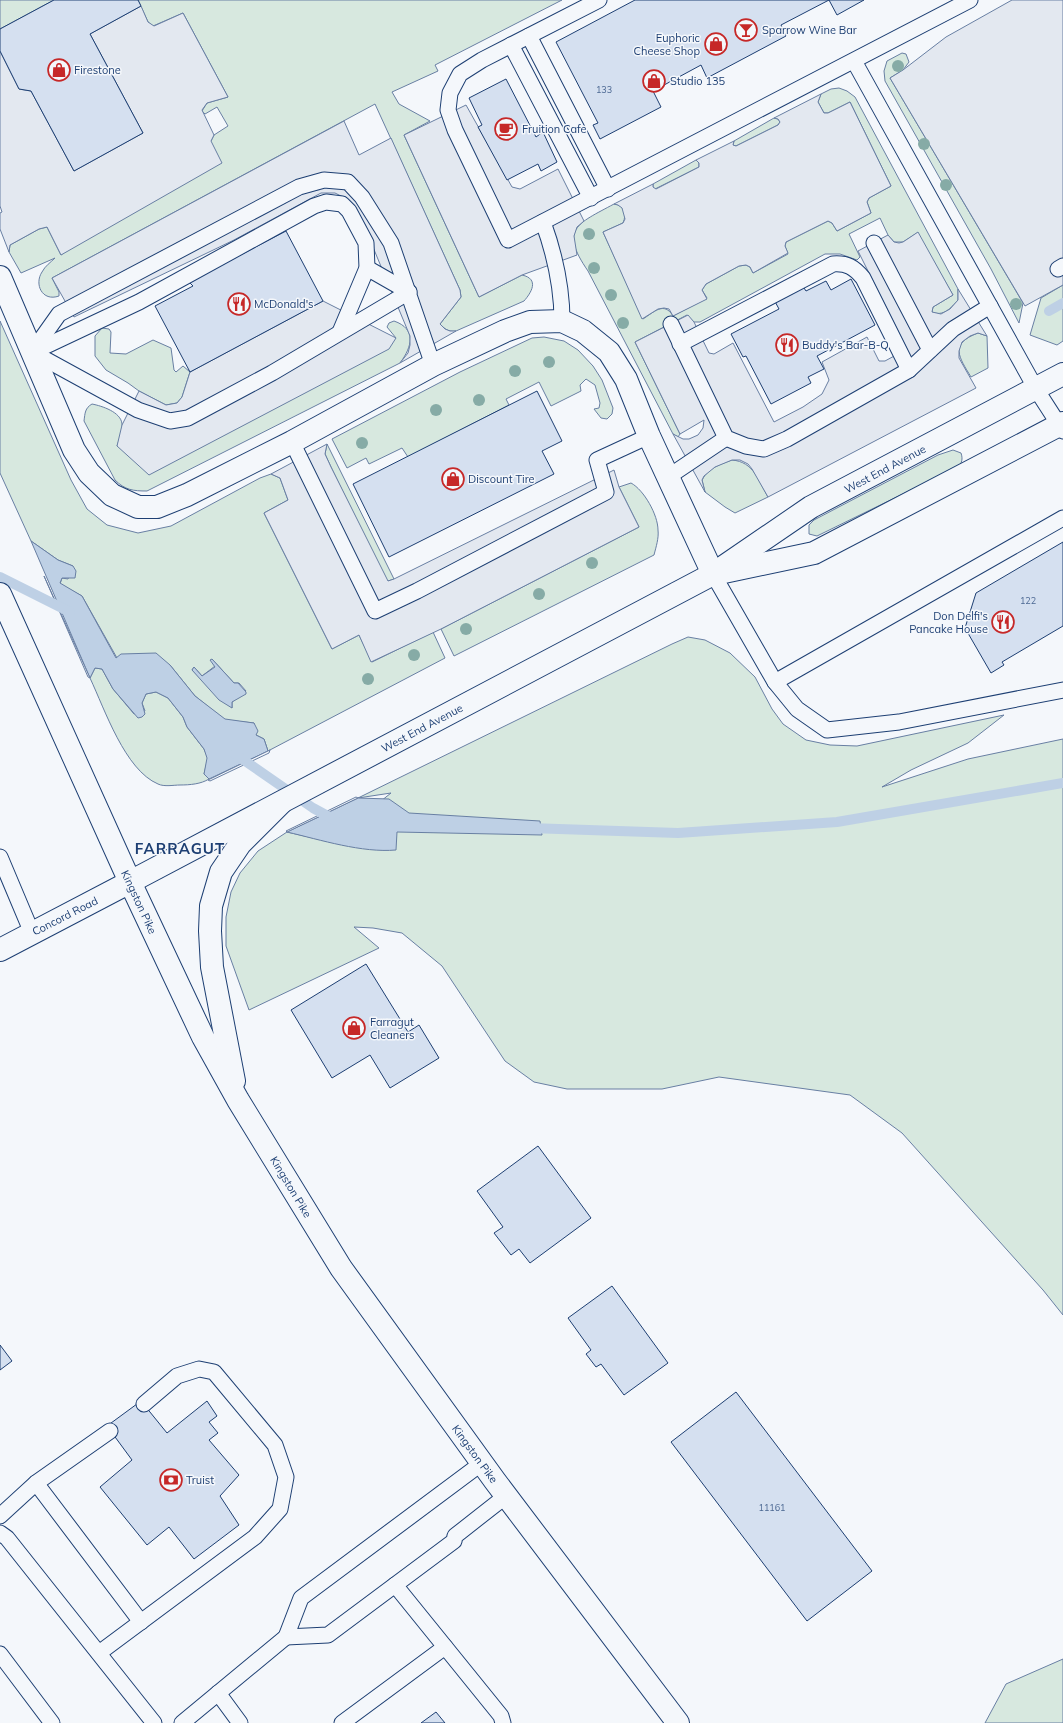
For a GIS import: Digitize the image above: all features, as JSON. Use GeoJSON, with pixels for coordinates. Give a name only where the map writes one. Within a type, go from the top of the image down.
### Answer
{"type":"FeatureCollection","features":[{"type":"Feature","properties":{"kind":"street"},"geometry":{"type":"LineString","coordinates":[[0,277],[74,450],[89,473],[112,495],[138,507],[157,507],[187,496],[292,442],[433,365],[512,328],[530,322],[562,322],[583,331],[609,352],[626,379],[649,436],[713,574]]}},
{"type":"Feature","properties":{"kind":"street","name":"West End Avenue"},"geometry":{"type":"LineString","coordinates":[[130,882],[273,808],[713,574],[812,508],[1063,374]]}},
{"type":"Feature","properties":{"kind":"street","name":"West End Avenue"},"geometry":{"type":"LineString","coordinates":[[713,574],[814,553],[1062,427]]}},
{"type":"Feature","properties":{"kind":"street","name":"Kingston Pike"},"geometry":{"type":"LineString","coordinates":[[0,594],[130,882],[203,1037],[238,1100],[335,1259],[506,1496],[678,1723]]}},
{"type":"Feature","properties":{"kind":"street"},"geometry":{"type":"LineString","coordinates":[[238,1100],[212,967],[211,906],[221,872],[240,844],[273,808]]}},
{"type":"Feature","properties":{"kind":"street","name":"Concord Road"},"geometry":{"type":"LineString","coordinates":[[0,950],[130,882]]}},
{"type":"Feature","properties":{"kind":"lane"},"geometry":{"type":"LineString","coordinates":[[599,0],[482,60],[460,74],[450,93],[448,110],[455,130],[508,240],[970,0]]}},
{"type":"Feature","properties":{"kind":"lane"},"geometry":{"type":"LineString","coordinates":[[529,36],[608,189]]}},
{"type":"Feature","properties":{"kind":"lane"},"geometry":{"type":"LineString","coordinates":[[511,45],[591,198]]}},
{"type":"Feature","properties":{"kind":"lane"},"geometry":{"type":"LineString","coordinates":[[854,61],[1036,389],[1062,427]]}},
{"type":"Feature","properties":{"kind":"lane"},"geometry":{"type":"LineString","coordinates":[[32,352],[59,314],[299,186],[324,180],[348,182],[362,197],[391,243],[433,365]]}},
{"type":"Feature","properties":{"kind":"lane"},"geometry":{"type":"LineString","coordinates":[[32,352],[139,302],[314,206],[326,202],[342,204],[349,211],[366,243],[368,268],[340,332]]}},
{"type":"Feature","properties":{"kind":"lane"},"geometry":{"type":"LineString","coordinates":[[543,222],[554,254],[560,281],[562,322]]}},
{"type":"Feature","properties":{"kind":"lane"},"geometry":{"type":"LineString","coordinates":[[874,243],[930,350]]}},
{"type":"Feature","properties":{"kind":"lane"},"geometry":{"type":"LineString","coordinates":[[680,344],[833,264],[840,263],[849,265],[863,278],[909,370]]}},
{"type":"Feature","properties":{"kind":"lane"},"geometry":{"type":"LineString","coordinates":[[368,268],[408,292]]}},
{"type":"Feature","properties":{"kind":"lane"},"geometry":{"type":"LineString","coordinates":[[32,352],[138,410],[170,421],[188,418],[272,372],[408,292]]}},
{"type":"Feature","properties":{"kind":"lane"},"geometry":{"type":"LineString","coordinates":[[671,324],[726,438],[746,446],[764,449],[787,439],[909,370],[953,329],[990,306]]}},
{"type":"Feature","properties":{"kind":"lane"},"geometry":{"type":"LineString","coordinates":[[292,442],[375,612],[606,492],[597,460],[649,436]]}},
{"type":"Feature","properties":{"kind":"lane"},"geometry":{"type":"LineString","coordinates":[[668,477],[726,438]]}},
{"type":"Feature","properties":{"kind":"lane"},"geometry":{"type":"LineString","coordinates":[[775,682],[1063,518]]}},
{"type":"Feature","properties":{"kind":"lane"},"geometry":{"type":"LineString","coordinates":[[713,574],[775,682],[797,709],[826,730],[899,722],[1063,690]]}},
{"type":"Feature","properties":{"kind":"lane"},"geometry":{"type":"LineString","coordinates":[[0,857],[32,933]]}},
{"type":"Feature","properties":{"kind":"lane"},"geometry":{"type":"LineString","coordinates":[[99,1653],[255,1537],[280,1509],[286,1477],[275,1445],[214,1372],[199,1369],[177,1376],[144,1404]]}},
{"type":"Feature","properties":{"kind":"lane"},"geometry":{"type":"LineString","coordinates":[[0,1516],[36,1483],[110,1431]]}},
{"type":"Feature","properties":{"kind":"lane"},"geometry":{"type":"LineString","coordinates":[[182,1723],[286,1636],[301,1598],[482,1463]]}},
{"type":"Feature","properties":{"kind":"lane"},"geometry":{"type":"LineString","coordinates":[[36,1483],[141,1622]]}},
{"type":"Feature","properties":{"kind":"lane"},"geometry":{"type":"LineString","coordinates":[[286,1636],[328,1635],[454,1541],[455,1536],[506,1496]]}},
{"type":"Feature","properties":{"kind":"lane"},"geometry":{"type":"LineString","coordinates":[[0,1533],[7,1538],[154,1723]]}},
{"type":"Feature","properties":{"kind":"lane"},"geometry":{"type":"LineString","coordinates":[[395,1585],[501,1716],[503,1723]]}},
{"type":"Feature","properties":{"kind":"lane"},"geometry":{"type":"LineString","coordinates":[[342,1723],[445,1647]]}},
{"type":"Feature","properties":{"kind":"lane"},"geometry":{"type":"LineString","coordinates":[[0,1654],[52,1723]]}},
{"type":"Feature","properties":{"kind":"lane"},"geometry":{"type":"LineString","coordinates":[[218,1693],[240,1723]]}},
{"type":"Feature","properties":{"kind":"shaded area"},"geometry":{"type":"Polygon","coordinates":[[[0,0],[54,0],[0,29],[0,0]]]}},
{"type":"Feature","properties":{"kind":"shaded area"},"geometry":{"type":"Polygon","coordinates":[[[138,0],[562,0],[435,65],[438,71],[392,92],[399,104],[430,121],[404,135],[479,297],[522,275],[528,277],[532,283],[531,290],[527,298],[524,301],[456,331],[447,330],[440,324],[461,297],[460,290],[375,104],[52,278],[59,292],[59,296],[53,297],[44,294],[39,286],[40,277],[45,268],[55,258],[21,273],[9,252],[10,245],[39,229],[47,227],[61,255],[211,141],[214,135],[228,126],[217,107],[205,114],[202,111],[207,103],[228,97],[183,13],[153,26],[148,22],[138,0]]]}},
{"type":"Feature","properties":{"kind":"shaded area"},"geometry":{"type":"Polygon","coordinates":[[[1012,0],[1063,0],[1063,285],[1025,306],[890,78],[903,70],[946,37],[1012,0]]]}},
{"type":"Feature","properties":{"kind":"shaded area"},"geometry":{"type":"Polygon","coordinates":[[[141,6],[148,22],[154,26],[183,13],[228,97],[207,103],[202,110],[214,135],[211,141],[222,163],[61,255],[47,227],[39,229],[10,245],[9,252],[0,229],[0,213],[2,212],[0,206],[0,51],[19,89],[31,91],[74,171],[143,133],[90,34],[141,6]]]}},
{"type":"Feature","properties":{"kind":"shaded area"},"geometry":{"type":"Polygon","coordinates":[[[902,53],[906,54],[909,62],[903,70],[890,78],[1023,303],[1019,323],[991,269],[885,81],[884,71],[887,61],[902,53]]]}},
{"type":"Feature","properties":{"kind":"shaded area"},"geometry":{"type":"Polygon","coordinates":[[[839,88],[847,91],[855,97],[958,289],[958,300],[950,309],[943,313],[932,312],[933,307],[953,295],[917,233],[903,242],[894,242],[888,235],[880,218],[849,234],[860,257],[857,260],[840,254],[825,254],[700,322],[694,322],[687,315],[635,342],[680,434],[678,437],[673,434],[588,271],[579,257],[575,246],[574,237],[576,229],[590,217],[614,204],[620,206],[624,210],[625,216],[623,223],[603,232],[643,319],[659,309],[666,309],[673,316],[707,298],[702,290],[706,284],[739,266],[746,265],[750,267],[753,273],[788,254],[785,246],[786,242],[828,221],[832,223],[837,231],[871,213],[867,202],[869,198],[891,186],[850,102],[828,113],[824,113],[818,102],[821,94],[831,89],[839,88]]]}},
{"type":"Feature","properties":{"kind":"shaded area"},"geometry":{"type":"Polygon","coordinates":[[[821,94],[818,102],[824,113],[828,113],[850,102],[891,186],[869,198],[867,202],[871,213],[837,231],[832,223],[828,221],[786,242],[785,246],[788,253],[753,273],[750,267],[746,265],[739,266],[706,284],[702,290],[707,299],[673,316],[669,309],[664,308],[658,309],[642,319],[603,232],[623,223],[625,219],[622,208],[614,204],[653,184],[653,187],[656,189],[699,167],[699,163],[696,160],[734,141],[733,145],[736,146],[778,125],[780,122],[778,119],[774,118],[821,94]]]}},
{"type":"Feature","properties":{"kind":"shaded area"},"geometry":{"type":"Polygon","coordinates":[[[466,105],[512,187],[520,189],[558,169],[584,221],[577,227],[574,236],[577,255],[522,275],[479,297],[404,135],[466,105]]]}},
{"type":"Feature","properties":{"kind":"shaded area"},"geometry":{"type":"Polygon","coordinates":[[[774,118],[778,119],[780,122],[778,125],[736,146],[733,145],[734,141],[774,118]]]}},
{"type":"Feature","properties":{"kind":"shaded area"},"geometry":{"type":"Polygon","coordinates":[[[344,121],[359,155],[391,138],[460,290],[461,297],[440,324],[445,329],[456,331],[400,363],[408,353],[410,336],[360,216],[349,200],[335,193],[321,193],[234,240],[74,317],[52,278],[344,121]]]}},
{"type":"Feature","properties":{"kind":"shaded area"},"geometry":{"type":"Polygon","coordinates":[[[696,160],[699,163],[699,167],[655,189],[653,187],[653,184],[696,160]]]}},
{"type":"Feature","properties":{"kind":"shaded area"},"geometry":{"type":"Polygon","coordinates":[[[918,232],[953,295],[933,307],[932,312],[941,314],[950,309],[958,300],[958,289],[987,336],[978,333],[970,336],[962,342],[959,351],[959,358],[976,388],[768,497],[752,469],[748,464],[740,460],[732,460],[715,467],[704,476],[702,480],[705,492],[673,434],[683,439],[689,439],[698,435],[703,428],[704,420],[680,434],[635,342],[688,315],[694,322],[709,353],[714,354],[733,343],[774,422],[803,407],[822,394],[829,380],[822,362],[867,337],[879,361],[885,361],[907,349],[858,251],[888,235],[894,242],[899,243],[918,232]]]}},
{"type":"Feature","properties":{"kind":"shaded area"},"geometry":{"type":"Polygon","coordinates":[[[1063,285],[1063,341],[1057,345],[1030,335],[1041,298],[1063,285]]]}},
{"type":"Feature","properties":{"kind":"shaded area"},"geometry":{"type":"Polygon","coordinates":[[[323,301],[396,338],[389,349],[149,475],[117,446],[122,425],[139,391],[166,405],[177,403],[182,397],[190,372],[323,301]]]}},
{"type":"Feature","properties":{"kind":"shaded area"},"geometry":{"type":"Polygon","coordinates":[[[0,321],[71,480],[87,509],[107,525],[138,533],[171,526],[260,478],[271,474],[280,478],[288,500],[264,513],[332,649],[359,635],[372,662],[433,632],[445,658],[268,751],[264,739],[256,735],[254,723],[225,720],[195,696],[170,665],[117,658],[82,596],[60,584],[62,578],[68,579],[73,566],[58,560],[31,541],[0,473],[0,321]],[[212,659],[215,666],[202,676],[194,667],[192,670],[232,708],[232,702],[246,691],[239,683],[234,683],[212,659]]]}},
{"type":"Feature","properties":{"kind":"shaded area"},"geometry":{"type":"Polygon","coordinates":[[[394,321],[401,324],[406,329],[410,339],[407,351],[400,363],[147,491],[130,489],[122,486],[115,480],[84,421],[85,413],[92,404],[101,406],[115,413],[121,420],[122,424],[117,446],[396,338],[387,327],[389,323],[394,321]]]}},
{"type":"Feature","properties":{"kind":"shaded area"},"geometry":{"type":"Polygon","coordinates":[[[102,328],[109,329],[111,332],[110,353],[126,354],[153,340],[171,348],[174,370],[176,372],[183,366],[190,372],[182,397],[177,403],[166,405],[139,391],[106,370],[95,356],[95,336],[102,328]]]}},
{"type":"Feature","properties":{"kind":"shaded area"},"geometry":{"type":"Polygon","coordinates":[[[978,333],[987,336],[988,368],[971,377],[960,357],[959,352],[960,346],[963,342],[969,337],[978,333]]]}},
{"type":"Feature","properties":{"kind":"shaded area"},"geometry":{"type":"Polygon","coordinates":[[[544,337],[564,341],[578,350],[593,366],[602,380],[613,408],[612,414],[607,419],[601,418],[594,409],[599,408],[600,403],[595,385],[586,379],[580,385],[581,391],[551,406],[539,382],[506,399],[509,405],[408,457],[402,448],[369,464],[366,458],[347,468],[332,439],[460,372],[532,338],[544,337]]]}},
{"type":"Feature","properties":{"kind":"shaded area"},"geometry":{"type":"Polygon","coordinates":[[[327,444],[394,579],[388,581],[385,578],[325,454],[327,444]]]}},
{"type":"Feature","properties":{"kind":"shaded area"},"geometry":{"type":"Polygon","coordinates":[[[327,444],[325,454],[388,581],[614,470],[619,487],[639,527],[441,629],[371,662],[359,635],[332,649],[264,513],[288,500],[280,478],[271,474],[327,444]]]}},
{"type":"Feature","properties":{"kind":"shaded area"},"geometry":{"type":"Polygon","coordinates":[[[953,450],[961,453],[962,461],[958,467],[817,536],[809,534],[809,525],[814,520],[938,455],[953,450]]]}},
{"type":"Feature","properties":{"kind":"shaded area"},"geometry":{"type":"Polygon","coordinates":[[[732,460],[746,464],[750,468],[758,478],[768,497],[735,513],[705,492],[702,480],[711,469],[732,460]]]}},
{"type":"Feature","properties":{"kind":"shaded area"},"geometry":{"type":"Polygon","coordinates":[[[631,483],[641,491],[656,517],[658,536],[654,555],[454,656],[441,629],[639,527],[619,487],[631,483]]]}},
{"type":"Feature","properties":{"kind":"shaded area"},"geometry":{"type":"Polygon","coordinates":[[[688,637],[705,640],[730,653],[755,677],[772,709],[783,724],[806,740],[830,745],[857,746],[1004,715],[968,743],[911,770],[882,787],[968,759],[1063,739],[1063,1315],[1043,1290],[902,1133],[850,1095],[719,1077],[662,1089],[567,1089],[534,1082],[505,1061],[442,966],[402,933],[373,928],[354,927],[379,948],[249,1010],[226,946],[226,917],[231,892],[240,873],[258,851],[287,832],[344,845],[371,809],[391,793],[358,798],[688,637]]]}},
{"type":"Feature","properties":{"kind":"shaded area"},"geometry":{"type":"Polygon","coordinates":[[[95,668],[102,669],[113,689],[134,714],[145,711],[142,703],[146,694],[156,692],[168,698],[183,717],[187,727],[204,749],[208,758],[204,774],[209,779],[195,784],[166,786],[160,785],[146,777],[126,753],[109,722],[90,678],[95,668]]]}},
{"type":"Feature","properties":{"kind":"shaded area"},"geometry":{"type":"Polygon","coordinates":[[[1063,1659],[1063,1723],[985,1723],[1006,1684],[1063,1659]]]}},
{"type":"Feature","properties":{"kind":"water"},"geometry":{"type":"Polygon","coordinates":[[[31,541],[58,560],[73,566],[76,571],[75,578],[62,578],[60,583],[82,596],[116,658],[121,654],[156,653],[170,665],[195,696],[225,719],[254,723],[258,731],[256,735],[264,739],[268,751],[209,779],[204,774],[207,758],[204,749],[187,727],[183,717],[168,698],[156,692],[146,694],[142,703],[145,714],[138,718],[113,689],[102,669],[95,668],[90,678],[31,541]]]}},
{"type":"Feature","properties":{"kind":"water"},"geometry":{"type":"Polygon","coordinates":[[[212,659],[234,683],[238,683],[246,692],[246,694],[232,702],[232,708],[219,700],[192,670],[194,667],[202,676],[215,667],[210,660],[212,659]]]}},
{"type":"Feature","properties":{"kind":"water"},"geometry":{"type":"Polygon","coordinates":[[[358,798],[389,799],[409,813],[540,821],[542,835],[397,832],[396,850],[369,850],[287,832],[358,798]]]}},
{"type":"Feature","properties":{"kind":"pier"},"geometry":{"type":"Polygon","coordinates":[[[44,576],[90,678],[88,677],[44,576]]]}},
{"type":"Feature","properties":{"kind":"pier"},"geometry":{"type":"Polygon","coordinates":[[[270,750],[269,753],[210,781],[208,780],[270,750]]]}},
{"type":"Feature","properties":{"kind":"pier"},"geometry":{"type":"Polygon","coordinates":[[[356,797],[358,798],[287,832],[286,831],[356,797]]]}},
{"type":"Feature","properties":{"kind":"building","name":"Firestone"},"geometry":{"type":"Polygon","coordinates":[[[54,0],[138,0],[141,6],[90,34],[143,133],[74,171],[31,91],[19,89],[0,51],[0,29],[54,0]]]}},
{"type":"Feature","properties":{"kind":"building"},"geometry":{"type":"Polygon","coordinates":[[[635,0],[829,0],[781,25],[786,36],[707,78],[701,65],[653,91],[661,107],[600,139],[593,125],[598,123],[556,42],[635,0]]]}},
{"type":"Feature","properties":{"kind":"building"},"geometry":{"type":"Polygon","coordinates":[[[829,0],[864,0],[837,15],[829,0]]]}},
{"type":"Feature","properties":{"kind":"building","name":"Fruition Cafe"},"geometry":{"type":"Polygon","coordinates":[[[506,79],[536,137],[543,132],[557,162],[541,171],[538,164],[507,180],[478,127],[482,125],[469,98],[506,79]]]}},
{"type":"Feature","properties":{"kind":"building","name":"McDonald's"},"geometry":{"type":"Polygon","coordinates":[[[286,231],[323,301],[190,372],[155,306],[193,286],[189,282],[286,231]]]}},
{"type":"Feature","properties":{"kind":"building","name":"Buddy's Bar-B-Q"},"geometry":{"type":"Polygon","coordinates":[[[851,279],[875,325],[817,356],[824,369],[808,377],[811,383],[771,404],[746,356],[743,357],[731,334],[779,309],[772,296],[800,282],[806,291],[826,281],[831,290],[851,279]]]}},
{"type":"Feature","properties":{"kind":"building","name":"Discount Tire"},"geometry":{"type":"Polygon","coordinates":[[[537,391],[562,441],[542,451],[554,474],[389,557],[353,484],[537,391]]]}},
{"type":"Feature","properties":{"kind":"building"},"geometry":{"type":"Polygon","coordinates":[[[1063,542],[1063,626],[1002,662],[1004,665],[991,673],[965,628],[976,593],[1063,542]]]}},
{"type":"Feature","properties":{"kind":"building","name":"Farragut Cleaners"},"geometry":{"type":"Polygon","coordinates":[[[366,964],[408,1032],[419,1025],[439,1058],[390,1088],[370,1055],[332,1078],[291,1010],[366,964]]]}},
{"type":"Feature","properties":{"kind":"building"},"geometry":{"type":"Polygon","coordinates":[[[538,1146],[591,1218],[530,1263],[519,1249],[511,1255],[494,1233],[503,1227],[477,1191],[538,1146]]]}},
{"type":"Feature","properties":{"kind":"building"},"geometry":{"type":"Polygon","coordinates":[[[612,1286],[668,1363],[624,1395],[601,1364],[596,1367],[586,1354],[591,1350],[568,1318],[612,1286]]]}},
{"type":"Feature","properties":{"kind":"building"},"geometry":{"type":"Polygon","coordinates":[[[0,1345],[12,1361],[0,1370],[0,1345]]]}},
{"type":"Feature","properties":{"kind":"building"},"geometry":{"type":"Polygon","coordinates":[[[736,1392],[872,1571],[807,1621],[671,1442],[736,1392]]]}},
{"type":"Feature","properties":{"kind":"building","name":"Truist"},"geometry":{"type":"Polygon","coordinates":[[[141,1401],[167,1433],[207,1401],[217,1416],[209,1422],[218,1433],[209,1440],[239,1475],[220,1496],[239,1525],[194,1559],[169,1527],[147,1545],[100,1487],[132,1460],[107,1426],[141,1401]]]}},
{"type":"Feature","properties":{"kind":"building"},"geometry":{"type":"Polygon","coordinates":[[[436,1712],[445,1723],[421,1723],[436,1712]]]}},
{"type":"Feature","properties":{"kind":"waterway"},"geometry":{"type":"LineString","coordinates":[[1049,311],[1063,303]]}},
{"type":"Feature","properties":{"kind":"waterway"},"geometry":{"type":"LineString","coordinates":[[0,577],[70,612]]}},
{"type":"Feature","properties":{"kind":"waterway"},"geometry":{"type":"LineString","coordinates":[[235,754],[313,808],[335,820]]}},
{"type":"Feature","properties":{"kind":"waterway"},"geometry":{"type":"LineString","coordinates":[[529,828],[678,833],[837,822],[1063,783]]}},
{"type":"Feature","properties":{"kind":"place","name":"Sparrow Wine Bar"},"geometry":{"type":"Point","coordinates":[746,30]}},
{"type":"Feature","properties":{"kind":"place","name":"Euphoric Cheese Shop"},"geometry":{"type":"Point","coordinates":[716,44]}},
{"type":"Feature","properties":{"kind":"place","name":"Firestone"},"geometry":{"type":"Point","coordinates":[59,70]}},
{"type":"Feature","properties":{"kind":"place","name":"Studio 135"},"geometry":{"type":"Point","coordinates":[654,81]}},
{"type":"Feature","properties":{"kind":"place","name":"Fruition Cafe"},"geometry":{"type":"Point","coordinates":[506,129]}},
{"type":"Feature","properties":{"kind":"place","name":"McDonald's"},"geometry":{"type":"Point","coordinates":[239,304]}},
{"type":"Feature","properties":{"kind":"place","name":"Buddy's Bar-B-Q"},"geometry":{"type":"Point","coordinates":[787,345]}},
{"type":"Feature","properties":{"kind":"place","name":"Discount Tire"},"geometry":{"type":"Point","coordinates":[453,479]}},
{"type":"Feature","properties":{"kind":"place","name":"Don Delfi's Pancake House"},"geometry":{"type":"Point","coordinates":[1003,622]}},
{"type":"Feature","properties":{"kind":"place","name":"Farragut Cleaners"},"geometry":{"type":"Point","coordinates":[354,1028]}},
{"type":"Feature","properties":{"kind":"place","name":"Truist"},"geometry":{"type":"Point","coordinates":[171,1480]}},
{"type":"Feature","properties":{"kind":"district","name":"FARRAGUT"},"geometry":{"type":"Point","coordinates":[180,848]}}]}
